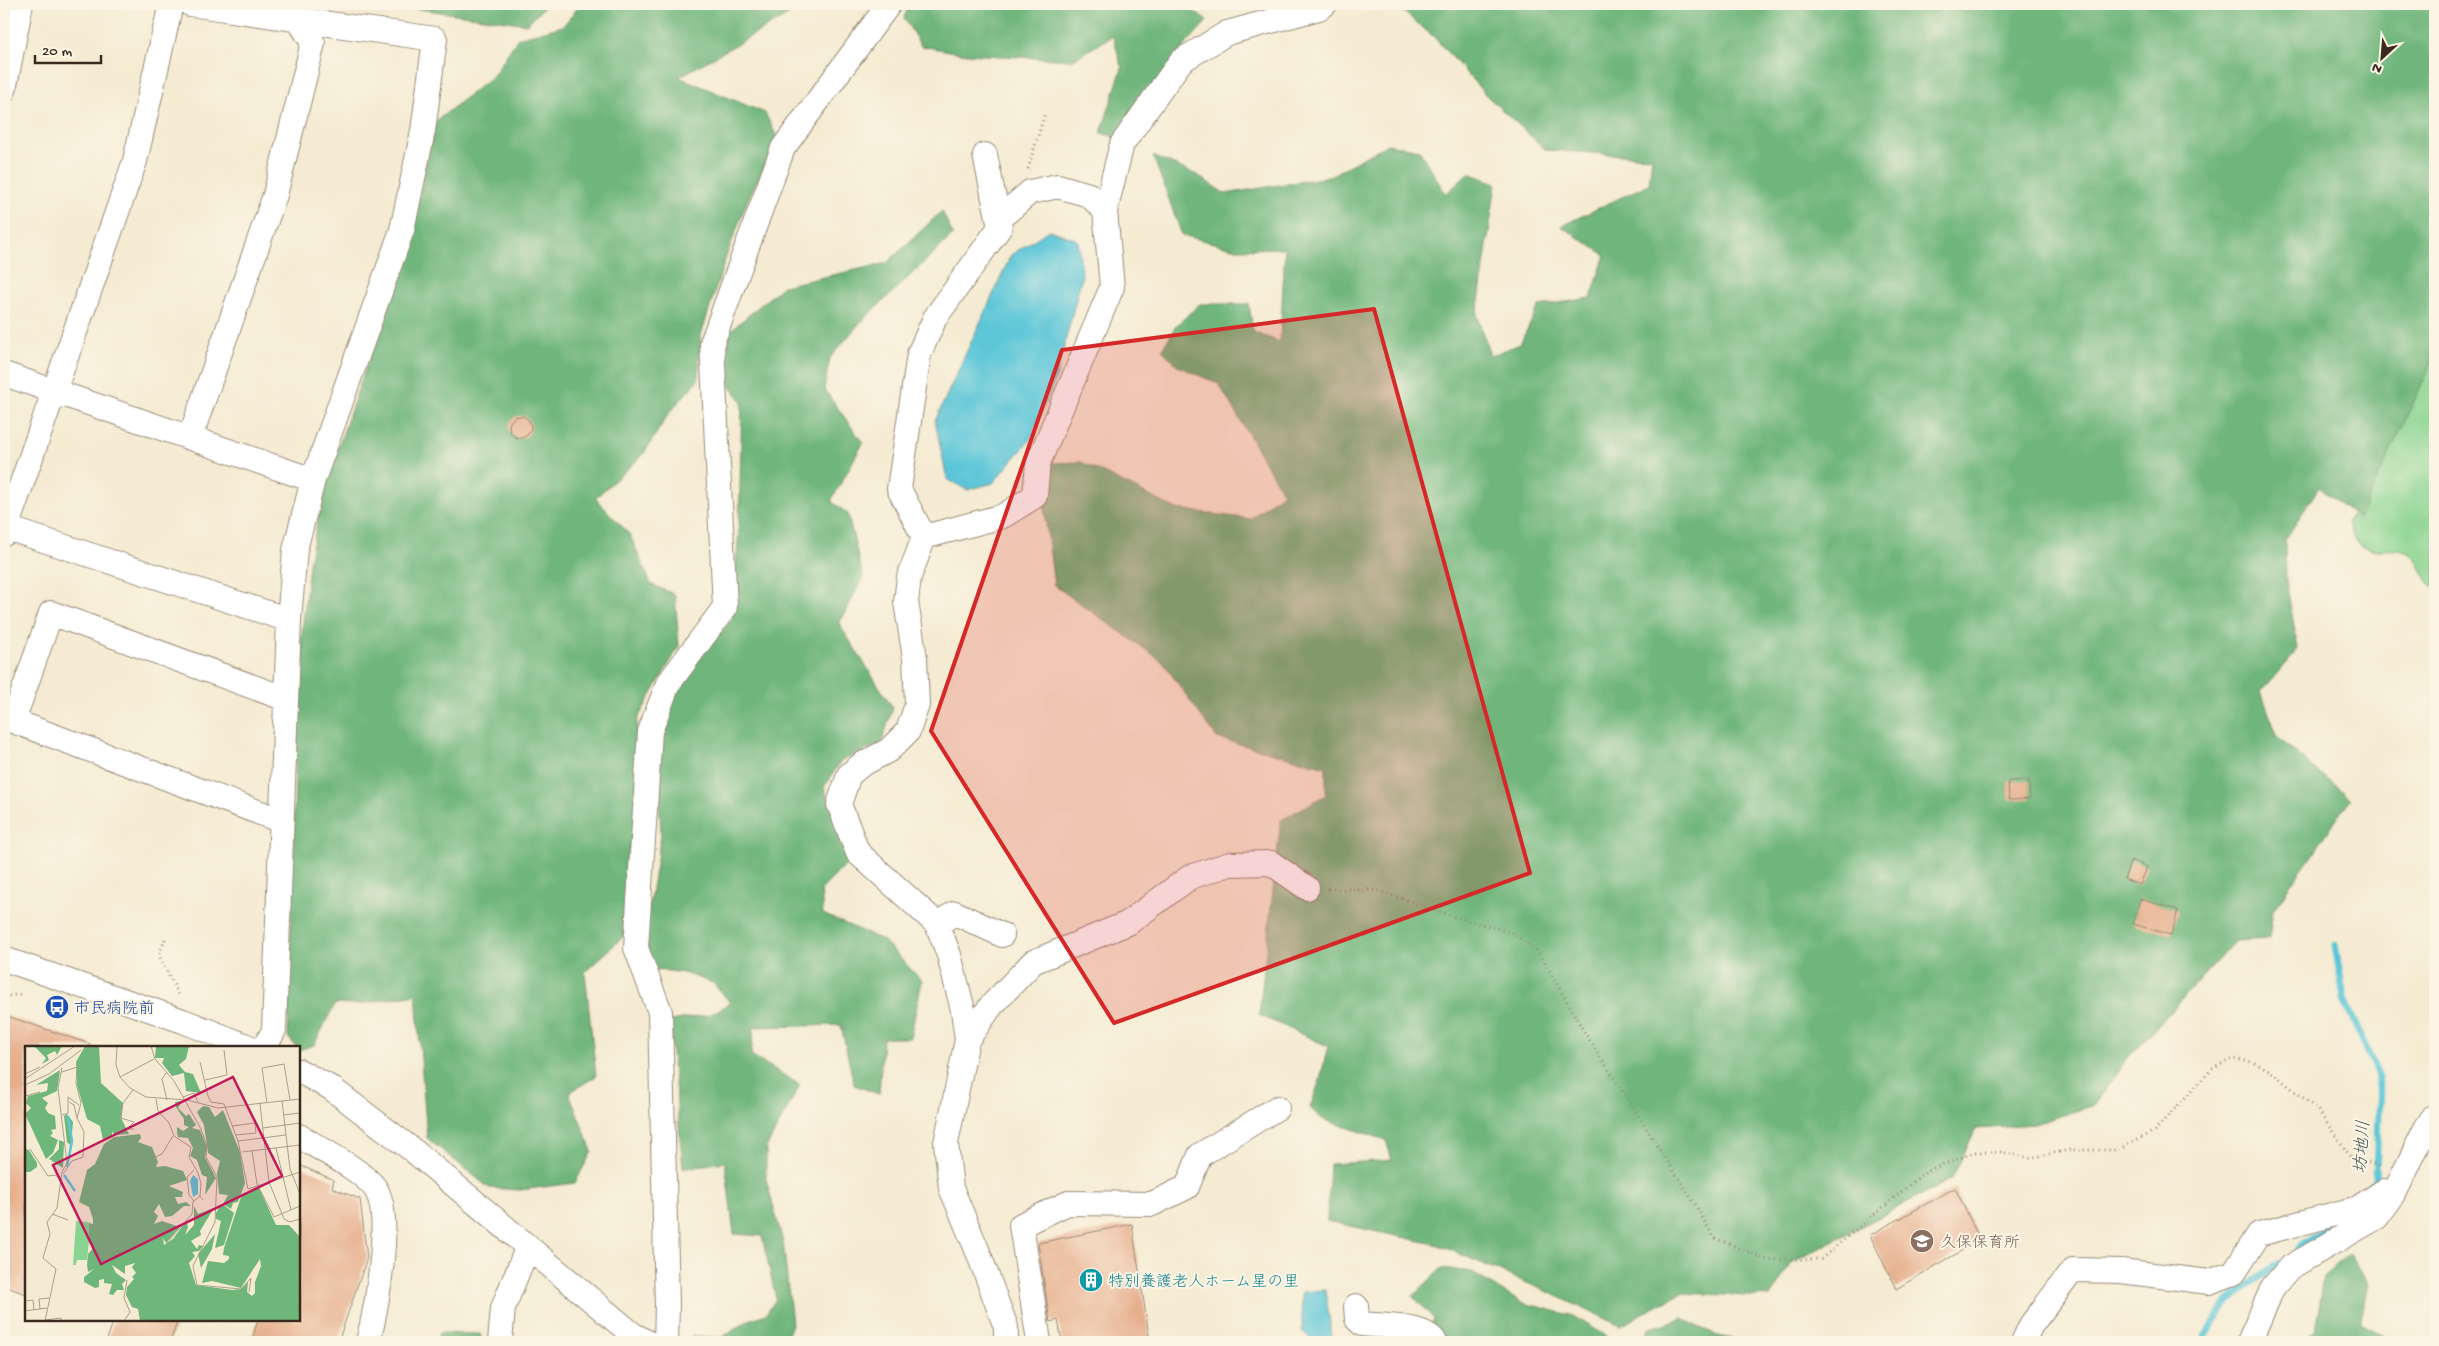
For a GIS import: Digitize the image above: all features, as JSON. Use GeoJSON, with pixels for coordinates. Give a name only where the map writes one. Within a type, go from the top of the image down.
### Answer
{"type":"FeatureCollection","features":[{"type":"Feature","properties":{"kind":"street"},"geometry":{"type":"LineString","coordinates":[[4,90],[21,4]]}},
{"type":"Feature","properties":{"kind":"street"},"geometry":{"type":"LineString","coordinates":[[171,4],[135,160],[5,530],[289,620]]}},
{"type":"Feature","properties":{"kind":"street"},"geometry":{"type":"LineString","coordinates":[[190,4],[298,11],[435,39],[423,131],[402,230],[313,480],[295,550],[289,620],[274,1030],[266,1046]]}},
{"type":"Feature","properties":{"kind":"street"},"geometry":{"type":"LineString","coordinates":[[666,1342],[667,1305],[660,1012],[636,948],[650,731],[668,684],[725,607],[712,343],[783,148],[889,4]]}},
{"type":"Feature","properties":{"kind":"street"},"geometry":{"type":"LineString","coordinates":[[924,537],[1004,516],[1035,496],[1038,463],[1112,287],[1105,211],[1122,144],[1180,61],[1227,33],[1319,8],[1325,4]]}},
{"type":"Feature","properties":{"kind":"street"},"geometry":{"type":"LineString","coordinates":[[190,438],[275,194],[314,43],[298,11]]}},
{"type":"Feature","properties":{"kind":"street"},"geometry":{"type":"LineString","coordinates":[[985,155],[1000,227],[935,318],[919,354],[899,489],[924,537],[909,577],[906,602],[918,705],[908,731],[889,750],[860,765],[849,775],[838,804],[858,853],[937,924],[949,955],[963,1010],[967,1040],[946,1143],[951,1188],[1006,1327],[1006,1342]]}},
{"type":"Feature","properties":{"kind":"street"},"geometry":{"type":"LineString","coordinates":[[998,215],[1007,212],[1030,192],[1058,186],[1089,196],[1105,211]]}},
{"type":"Feature","properties":{"kind":"street"},"geometry":{"type":"LineString","coordinates":[[4,374],[313,480]]}},
{"type":"Feature","properties":{"kind":"street"},"geometry":{"type":"LineString","coordinates":[[282,821],[13,721],[51,613],[286,699]]}},
{"type":"Feature","properties":{"kind":"street"},"geometry":{"type":"LineString","coordinates":[[967,1040],[991,1006],[1033,962],[1128,923],[1190,877],[1230,864],[1272,863],[1307,888]]}},
{"type":"Feature","properties":{"kind":"street"},"geometry":{"type":"LineString","coordinates":[[937,924],[955,913],[1002,935]]}},
{"type":"Feature","properties":{"kind":"street"},"geometry":{"type":"LineString","coordinates":[[4,959],[183,1021],[246,1046]]}},
{"type":"Feature","properties":{"kind":"street"},"geometry":{"type":"LineString","coordinates":[[300,1072],[331,1088],[415,1152],[632,1334],[647,1342]]}},
{"type":"Feature","properties":{"kind":"street"},"geometry":{"type":"LineString","coordinates":[[1039,1342],[1021,1225],[1068,1203],[1152,1204],[1187,1187],[1200,1155],[1277,1108]]}},
{"type":"Feature","properties":{"kind":"street"},"geometry":{"type":"LineString","coordinates":[[2249,1342],[2273,1287],[2289,1268],[2377,1217],[2394,1194],[2411,1160],[2432,1130]]}},
{"type":"Feature","properties":{"kind":"street"},"geometry":{"type":"LineString","coordinates":[[300,1137],[359,1174],[375,1188],[381,1206],[383,1264],[377,1309],[368,1342]]}},
{"type":"Feature","properties":{"kind":"street"},"geometry":{"type":"LineString","coordinates":[[2024,1342],[2031,1325],[2073,1270],[2121,1271],[2209,1282],[2234,1273],[2259,1234],[2358,1208],[2384,1191],[2394,1194]]}},
{"type":"Feature","properties":{"kind":"street"},"geometry":{"type":"LineString","coordinates":[[500,1342],[504,1308],[528,1246]]}},
{"type":"Feature","properties":{"kind":"street"},"geometry":{"type":"LineString","coordinates":[[1356,1306],[1358,1319],[1362,1324],[1421,1330],[1432,1336],[1435,1342]]}},
{"type":"Feature","properties":{"kind":"path"},"geometry":{"type":"LineString","coordinates":[[1027,174],[1045,112]]}},
{"type":"Feature","properties":{"kind":"path"},"geometry":{"type":"LineString","coordinates":[[1307,888],[1377,890],[1452,916],[1511,932],[1539,953],[1585,1033],[1713,1237],[1768,1260],[1820,1259],[1926,1171],[1976,1152],[2001,1152],[2030,1158],[2069,1150],[2118,1150],[2154,1132],[2212,1069],[2232,1059],[2253,1062],[2269,1070],[2317,1109],[2350,1156],[2379,1168],[2397,1161],[2411,1160]]}},
{"type":"Feature","properties":{"kind":"path"},"geometry":{"type":"LineString","coordinates":[[165,939],[159,956],[183,1002]]}},
{"type":"Feature","properties":{"kind":"path"},"geometry":{"type":"LineString","coordinates":[[4,996],[21,994]]}},
{"type":"Feature","properties":{"kind":"highlighted area"},"geometry":{"type":"Polygon","coordinates":[[[1374,309],[1530,873],[1114,1023],[931,731],[1062,350],[1374,309]]]}},
{"type":"Feature","properties":{"kind":"green space"},"geometry":{"type":"Polygon","coordinates":[[[383,4],[547,4],[527,24],[383,4]]]}},
{"type":"Feature","properties":{"kind":"green space"},"geometry":{"type":"Polygon","coordinates":[[[581,4],[781,4],[790,14],[679,77],[765,113],[778,139],[747,201],[726,257],[701,335],[698,380],[669,413],[643,455],[595,498],[630,535],[651,584],[675,595],[679,646],[637,720],[638,816],[626,859],[624,936],[585,972],[596,1076],[569,1093],[592,1151],[575,1183],[520,1190],[489,1188],[427,1138],[416,994],[360,1004],[335,1004],[314,1045],[300,1050],[300,1046],[296,1046],[288,1037],[298,672],[309,564],[324,487],[409,244],[435,122],[493,76],[518,38],[563,26],[581,4]]]}},
{"type":"Feature","properties":{"kind":"green space"},"geometry":{"type":"Polygon","coordinates":[[[909,4],[1184,4],[1207,21],[1178,53],[1119,138],[1101,133],[1122,68],[1113,36],[1072,60],[967,54],[921,46],[904,18],[909,4]]]}},
{"type":"Feature","properties":{"kind":"green space"},"geometry":{"type":"Polygon","coordinates":[[[1394,4],[2435,4],[2435,356],[2359,519],[2319,487],[2285,540],[2286,580],[2298,649],[2261,692],[2278,738],[2351,799],[2273,910],[2269,939],[2235,941],[2125,1061],[2095,1105],[2034,1124],[1976,1128],[1952,1179],[1791,1263],[1770,1297],[1682,1293],[1620,1326],[1555,1295],[1439,1245],[1327,1221],[1330,1164],[1392,1160],[1386,1140],[1322,1119],[1310,1108],[1320,1080],[1328,1046],[1259,1015],[1281,820],[1326,795],[1326,767],[1217,738],[1162,661],[1054,585],[1044,506],[1052,463],[1081,462],[1176,509],[1250,519],[1283,493],[1219,384],[1178,366],[1162,350],[1176,326],[1200,304],[1249,304],[1253,332],[1280,342],[1285,248],[1237,249],[1182,235],[1153,156],[1197,175],[1225,194],[1328,177],[1388,144],[1419,150],[1446,194],[1469,173],[1496,183],[1477,315],[1490,356],[1520,344],[1539,306],[1591,298],[1605,255],[1561,226],[1649,184],[1652,157],[1546,150],[1486,95],[1434,37],[1394,4]]]}},
{"type":"Feature","properties":{"kind":"green space"},"geometry":{"type":"Polygon","coordinates":[[[942,211],[953,235],[859,324],[830,358],[824,389],[863,443],[831,501],[848,514],[863,578],[839,624],[893,708],[881,744],[841,761],[824,787],[849,862],[821,890],[823,914],[884,941],[922,981],[910,1038],[883,1038],[879,1094],[854,1085],[841,1025],[754,1027],[751,1055],[800,1085],[766,1148],[766,1179],[783,1242],[792,1324],[785,1342],[689,1342],[692,1335],[721,1338],[749,1320],[766,1314],[776,1299],[762,1236],[734,1234],[725,1162],[683,1168],[669,1021],[709,1015],[731,1003],[713,983],[684,973],[654,969],[644,936],[661,835],[658,776],[660,722],[677,682],[732,619],[739,530],[742,401],[720,373],[724,336],[783,286],[887,263],[942,211]]]}},
{"type":"Feature","properties":{"kind":"green space"},"geometry":{"type":"Polygon","coordinates":[[[2435,357],[2435,587],[2425,577],[2413,556],[2400,550],[2378,550],[2364,547],[2356,541],[2347,522],[2435,357]]]}},
{"type":"Feature","properties":{"kind":"green space"},"geometry":{"type":"Polygon","coordinates":[[[2349,1253],[2369,1284],[2360,1323],[2394,1342],[2302,1342],[2315,1331],[2324,1277],[2349,1253]]]}},
{"type":"Feature","properties":{"kind":"green space"},"geometry":{"type":"Polygon","coordinates":[[[1442,1268],[1471,1272],[1520,1302],[1574,1316],[1610,1339],[1611,1342],[1422,1342],[1434,1319],[1413,1296],[1442,1268]]]}},
{"type":"Feature","properties":{"kind":"green space"},"geometry":{"type":"Polygon","coordinates":[[[1683,1318],[1714,1335],[1747,1342],[1644,1342],[1648,1329],[1683,1318]]]}},
{"type":"Feature","properties":{"kind":"green space"},"geometry":{"type":"Polygon","coordinates":[[[439,1333],[480,1334],[483,1342],[436,1342],[439,1333]]]}},
{"type":"Feature","properties":{"kind":"water"},"geometry":{"type":"Polygon","coordinates":[[[1049,230],[1078,240],[1082,276],[1056,377],[1030,440],[993,483],[967,490],[947,479],[935,421],[1011,255],[1049,230]]]}},
{"type":"Feature","properties":{"kind":"water"},"geometry":{"type":"Polygon","coordinates":[[[1325,1290],[1333,1342],[1316,1342],[1302,1331],[1302,1292],[1325,1290]]]}},
{"type":"Feature","properties":{"kind":"building"},"geometry":{"type":"Polygon","coordinates":[[[520,416],[528,419],[531,427],[528,435],[520,438],[512,435],[509,427],[512,419],[520,416]]]}},
{"type":"Feature","properties":{"kind":"building"},"geometry":{"type":"Polygon","coordinates":[[[2029,780],[2030,799],[2009,800],[2008,781],[2029,780]]]}},
{"type":"Feature","properties":{"kind":"building"},"geometry":{"type":"Polygon","coordinates":[[[2131,860],[2147,867],[2140,885],[2124,879],[2131,860]]]}},
{"type":"Feature","properties":{"kind":"building"},"geometry":{"type":"Polygon","coordinates":[[[2140,899],[2178,910],[2171,935],[2133,924],[2140,899]]]}},
{"type":"Feature","properties":{"kind":"building"},"geometry":{"type":"Polygon","coordinates":[[[4,1015],[90,1044],[90,1046],[25,1046],[25,1294],[4,1286],[4,1015]]]}},
{"type":"Feature","properties":{"kind":"building"},"geometry":{"type":"Polygon","coordinates":[[[300,1165],[334,1180],[332,1188],[360,1199],[367,1258],[338,1342],[251,1342],[258,1321],[300,1321],[300,1165]]]}},
{"type":"Feature","properties":{"kind":"building"},"geometry":{"type":"Polygon","coordinates":[[[1955,1188],[1980,1240],[1896,1289],[1870,1235],[1955,1188]]]}},
{"type":"Feature","properties":{"kind":"building","name":"特別養護老人ホーム星の里"},"geometry":{"type":"Polygon","coordinates":[[[1132,1224],[1150,1342],[1062,1342],[1058,1320],[1050,1322],[1038,1243],[1132,1224]]]}},
{"type":"Feature","properties":{"kind":"building"},"geometry":{"type":"Polygon","coordinates":[[[114,1321],[178,1321],[170,1342],[106,1342],[114,1321]]]}},
{"type":"Feature","properties":{"kind":"waterway","name":"坊地川"},"geometry":{"type":"LineString","coordinates":[[2335,945],[2344,999],[2379,1077],[2376,1181],[2367,1189]]}},
{"type":"Feature","properties":{"kind":"waterway","name":"坊地川"},"geometry":{"type":"LineString","coordinates":[[2298,1250],[2332,1222]]}},
{"type":"Feature","properties":{"kind":"waterway","name":"坊地川"},"geometry":{"type":"LineString","coordinates":[[2201,1342],[2228,1301],[2279,1264]]}},
{"type":"Feature","properties":{"kind":"place","name":"市民病院前"},"geometry":{"type":"Point","coordinates":[57,1007]}},
{"type":"Feature","properties":{"kind":"place","name":"久保保育所"},"geometry":{"type":"Point","coordinates":[1922,1241]}},
{"type":"Feature","properties":{"kind":"place","name":"特別養護老人ホーム星の里"},"geometry":{"type":"Point","coordinates":[1091,1280]}}]}
